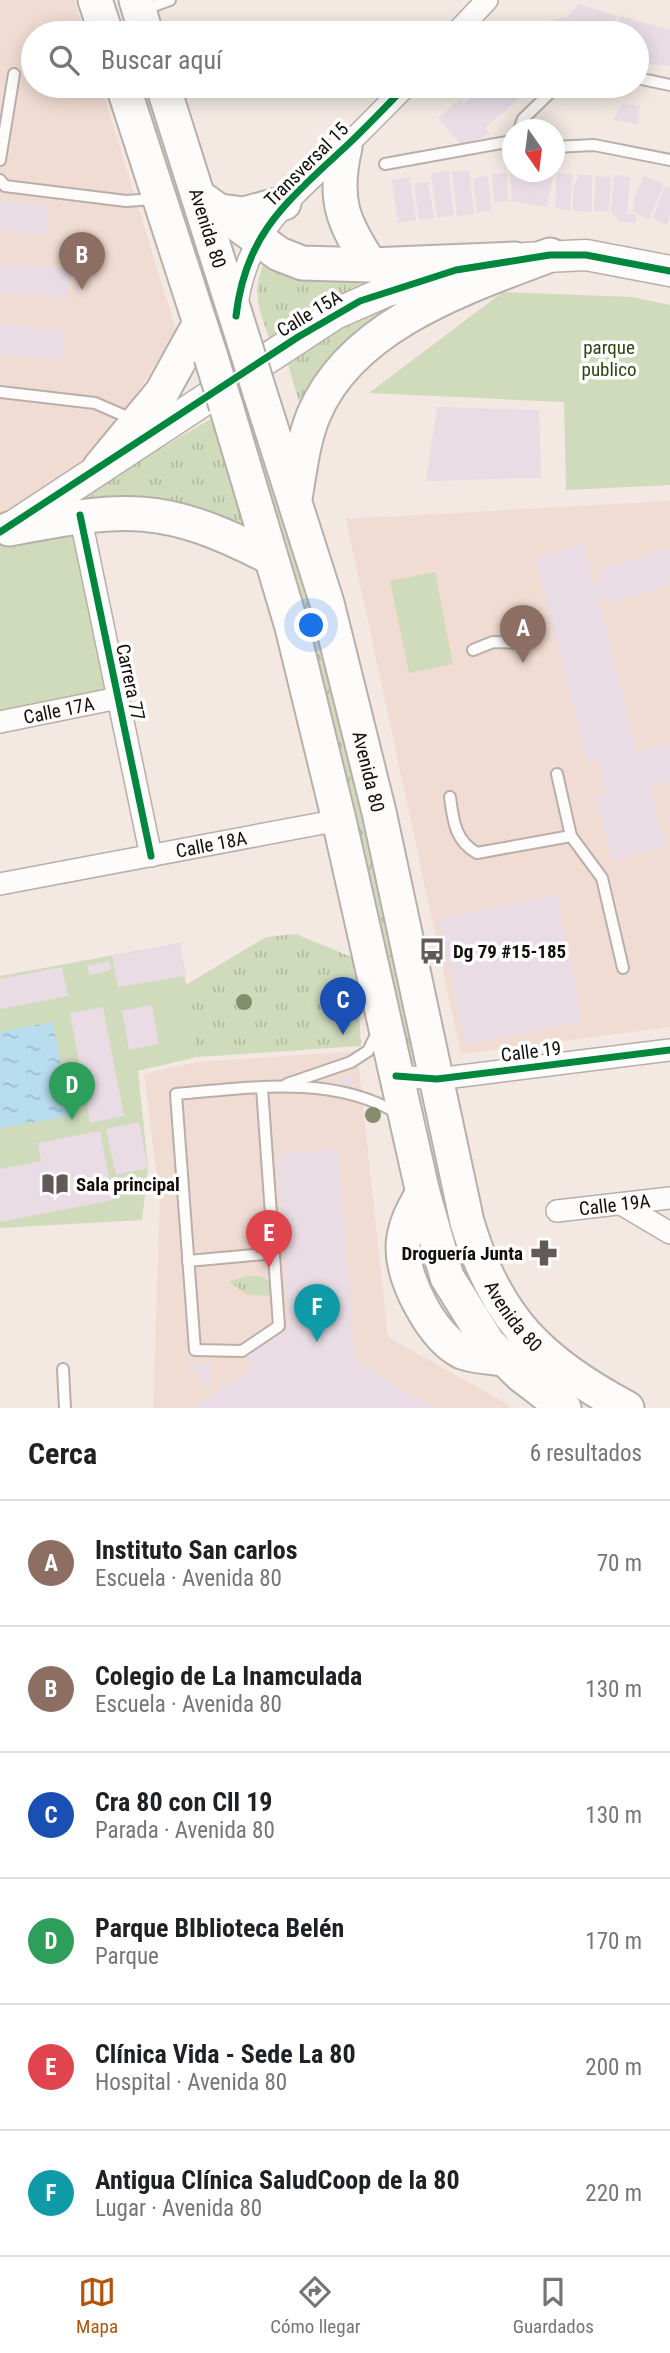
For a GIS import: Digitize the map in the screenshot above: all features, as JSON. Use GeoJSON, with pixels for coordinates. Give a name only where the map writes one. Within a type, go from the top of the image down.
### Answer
{"type":"FeatureCollection","features":[{"type":"Feature","properties":{"kind":"main road"},"geometry":{"type":"LineString","coordinates":[[95,0],[102,21]]}},
{"type":"Feature","properties":{"kind":"main road","name":"Avenida 80"},"geometry":{"type":"LineString","coordinates":[[127,98],[212,357],[292,627],[339,820],[422,1193],[447,1277],[488,1343],[564,1408]]}},
{"type":"Feature","properties":{"kind":"main road","name":"Avenida 80"},"geometry":{"type":"LineString","coordinates":[[168,98],[209,204],[241,330],[327,603],[372,786],[467,1222],[487,1282],[502,1307],[527,1336],[566,1371],[627,1408]]}},
{"type":"Feature","properties":{"kind":"main road"},"geometry":{"type":"LineString","coordinates":[[345,147],[339,184],[343,219],[370,265]]}},
{"type":"Feature","properties":{"kind":"main road"},"geometry":{"type":"LineString","coordinates":[[209,204],[244,214],[285,203]]}},
{"type":"Feature","properties":{"kind":"main road"},"geometry":{"type":"LineString","coordinates":[[209,204],[291,260],[370,265],[515,259]]}},
{"type":"Feature","properties":{"kind":"main road"},"geometry":{"type":"LineString","coordinates":[[295,500],[313,416],[326,391],[345,367],[369,345],[429,307],[550,256]]}},
{"type":"Feature","properties":{"kind":"main road"},"geometry":{"type":"LineString","coordinates":[[100,467],[162,392],[200,323]]}},
{"type":"Feature","properties":{"kind":"main road"},"geometry":{"type":"LineString","coordinates":[[4,530],[80,515],[139,511],[184,519],[215,530],[271,558]]}},
{"type":"Feature","properties":{"kind":"street"},"geometry":{"type":"LineString","coordinates":[[467,21],[487,0]]}},
{"type":"Feature","properties":{"kind":"street","name":"Transversal 15"},"geometry":{"type":"LineString","coordinates":[[241,330],[241,281],[258,239],[285,203],[394,98]]}},
{"type":"Feature","properties":{"kind":"street","name":"Calle 15A"},"geometry":{"type":"LineString","coordinates":[[4,530],[298,337],[360,301],[421,279],[515,259],[586,255],[670,271]]}},
{"type":"Feature","properties":{"kind":"street","name":"Carrera 77"},"geometry":{"type":"LineString","coordinates":[[80,515],[151,856]]}},
{"type":"Feature","properties":{"kind":"street","name":"Calle 17A"},"geometry":{"type":"LineString","coordinates":[[0,722],[118,698]]}},
{"type":"Feature","properties":{"kind":"street","name":"Calle 18A"},"geometry":{"type":"LineString","coordinates":[[0,884],[339,820]]}},
{"type":"Feature","properties":{"kind":"street","name":"Calle 19"},"geometry":{"type":"LineString","coordinates":[[396,1076],[437,1079],[670,1050]]}},
{"type":"Feature","properties":{"kind":"street","name":"Calle 19A"},"geometry":{"type":"LineString","coordinates":[[557,1211],[670,1198]]}},
{"type":"Feature","properties":{"kind":"street"},"geometry":{"type":"LineString","coordinates":[[621,1204],[670,1233]]}},
{"type":"Feature","properties":{"kind":"lane"},"geometry":{"type":"LineString","coordinates":[[140,15],[170,0]]}},
{"type":"Feature","properties":{"kind":"lane"},"geometry":{"type":"LineString","coordinates":[[0,160],[14,74]]}},
{"type":"Feature","properties":{"kind":"lane"},"geometry":{"type":"LineString","coordinates":[[649,81],[670,85]]}},
{"type":"Feature","properties":{"kind":"lane"},"geometry":{"type":"LineString","coordinates":[[523,119],[545,98]]}},
{"type":"Feature","properties":{"kind":"lane"},"geometry":{"type":"LineString","coordinates":[[385,164],[502,143]]}},
{"type":"Feature","properties":{"kind":"lane"},"geometry":{"type":"LineString","coordinates":[[565,146],[594,145],[670,160]]}},
{"type":"Feature","properties":{"kind":"lane"},"geometry":{"type":"LineString","coordinates":[[0,180],[5,186],[126,201],[159,198]]}},
{"type":"Feature","properties":{"kind":"lane"},"geometry":{"type":"LineString","coordinates":[[0,392],[95,403],[138,422]]}},
{"type":"Feature","properties":{"kind":"lane"},"geometry":{"type":"LineString","coordinates":[[473,650],[493,642],[525,643]]}},
{"type":"Feature","properties":{"kind":"lane"},"geometry":{"type":"LineString","coordinates":[[557,774],[571,836],[602,878],[623,968]]}},
{"type":"Feature","properties":{"kind":"lane"},"geometry":{"type":"LineString","coordinates":[[450,797],[458,835],[466,847],[477,853],[571,836]]}},
{"type":"Feature","properties":{"kind":"lane"},"geometry":{"type":"LineString","coordinates":[[276,1087],[315,1077],[351,1062],[368,1051],[384,1020]]}},
{"type":"Feature","properties":{"kind":"lane"},"geometry":{"type":"LineString","coordinates":[[262,1087],[279,1326],[242,1351],[195,1350],[176,1094],[262,1087],[276,1087],[360,1096],[405,1118]]}},
{"type":"Feature","properties":{"kind":"lane"},"geometry":{"type":"LineString","coordinates":[[188,1261],[274,1253]]}},
{"type":"Feature","properties":{"kind":"lane"},"geometry":{"type":"LineString","coordinates":[[63,1369],[65,1408]]}},
{"type":"Feature","properties":{"kind":"shaded area"},"geometry":{"type":"Polygon","coordinates":[[[0,0],[74,0],[81,21],[21,21],[21,98],[105,98],[176,330],[105,446],[0,519],[0,0]]]}},
{"type":"Feature","properties":{"kind":"shaded area"},"geometry":{"type":"Polygon","coordinates":[[[670,501],[670,1027],[461,1054],[346,519],[670,501]]]}},
{"type":"Feature","properties":{"kind":"shaded area"},"geometry":{"type":"Polygon","coordinates":[[[357,1051],[388,1337],[509,1405],[509,1408],[153,1408],[160,1199],[144,1074],[198,1062],[357,1051]]]}},
{"type":"Feature","properties":{"kind":"green space"},"geometry":{"type":"Polygon","coordinates":[[[139,98],[156,98],[235,347],[221,353],[139,98]]]}},
{"type":"Feature","properties":{"kind":"green space"},"geometry":{"type":"Polygon","coordinates":[[[267,256],[413,269],[332,298],[269,338],[261,315],[257,288],[267,256]]]}},
{"type":"Feature","properties":{"kind":"green space"},"geometry":{"type":"Polygon","coordinates":[[[421,290],[304,419],[287,361],[327,333],[421,290]]]}},
{"type":"Feature","properties":{"kind":"green space","name":"parque publico"},"geometry":{"type":"Polygon","coordinates":[[[503,292],[632,297],[670,305],[670,485],[566,490],[564,402],[369,393],[503,292]]]}},
{"type":"Feature","properties":{"kind":"green space"},"geometry":{"type":"Polygon","coordinates":[[[249,396],[294,526],[425,1061],[408,1064],[235,406],[249,396]]]}},
{"type":"Feature","properties":{"kind":"green space"},"geometry":{"type":"Polygon","coordinates":[[[214,417],[251,533],[198,508],[158,502],[54,511],[214,417]]]}},
{"type":"Feature","properties":{"kind":"green space"},"geometry":{"type":"Polygon","coordinates":[[[74,527],[106,694],[0,715],[0,545],[74,527]]]}},
{"type":"Feature","properties":{"kind":"green space"},"geometry":{"type":"Polygon","coordinates":[[[435,572],[453,664],[409,673],[390,581],[435,572]]]}},
{"type":"Feature","properties":{"kind":"green space"},"geometry":{"type":"Polygon","coordinates":[[[296,934],[356,959],[361,1046],[197,1057],[184,986],[266,937],[296,934]]]}},
{"type":"Feature","properties":{"kind":"green space"},"geometry":{"type":"Polygon","coordinates":[[[180,943],[197,1057],[138,1071],[148,1168],[142,1220],[0,1228],[0,976],[180,943]]]}},
{"type":"Feature","properties":{"kind":"green space"},"geometry":{"type":"Polygon","coordinates":[[[247,1276],[259,1276],[276,1284],[277,1296],[248,1295],[229,1282],[247,1276]]]}},
{"type":"Feature","properties":{"kind":"water"},"geometry":{"type":"Polygon","coordinates":[[[53,1022],[70,1116],[0,1128],[0,1032],[53,1022]]]}},
{"type":"Feature","properties":{"kind":"building"},"geometry":{"type":"Polygon","coordinates":[[[579,4],[617,16],[615,21],[553,20],[569,16],[579,4]]]}},
{"type":"Feature","properties":{"kind":"building"},"geometry":{"type":"Polygon","coordinates":[[[620,16],[638,21],[619,21],[620,16]]]}},
{"type":"Feature","properties":{"kind":"building"},"geometry":{"type":"Polygon","coordinates":[[[649,24],[670,30],[670,66],[649,64],[649,24]]]}},
{"type":"Feature","properties":{"kind":"building"},"geometry":{"type":"Polygon","coordinates":[[[470,98],[519,98],[485,128],[490,134],[462,146],[438,118],[460,99],[463,104],[470,98]]]}},
{"type":"Feature","properties":{"kind":"building"},"geometry":{"type":"Polygon","coordinates":[[[622,104],[640,106],[638,124],[613,120],[622,104]]]}},
{"type":"Feature","properties":{"kind":"building"},"geometry":{"type":"Polygon","coordinates":[[[469,170],[474,214],[457,216],[452,172],[469,170]]]}},
{"type":"Feature","properties":{"kind":"building"},"geometry":{"type":"Polygon","coordinates":[[[449,171],[454,215],[437,217],[431,173],[449,171]]]}},
{"type":"Feature","properties":{"kind":"building"},"geometry":{"type":"Polygon","coordinates":[[[502,173],[502,182],[507,182],[508,201],[494,202],[492,174],[502,173]]]}},
{"type":"Feature","properties":{"kind":"building"},"geometry":{"type":"Polygon","coordinates":[[[565,174],[573,174],[570,210],[555,208],[556,182],[565,182],[565,174]]]}},
{"type":"Feature","properties":{"kind":"building"},"geometry":{"type":"Polygon","coordinates":[[[579,175],[592,175],[592,212],[573,211],[573,188],[579,175]]]}},
{"type":"Feature","properties":{"kind":"building"},"geometry":{"type":"Polygon","coordinates":[[[614,175],[630,177],[627,214],[636,215],[636,223],[619,222],[611,211],[614,175]]]}},
{"type":"Feature","properties":{"kind":"building"},"geometry":{"type":"Polygon","coordinates":[[[488,176],[491,210],[477,212],[473,178],[488,176]]]}},
{"type":"Feature","properties":{"kind":"building"},"geometry":{"type":"Polygon","coordinates":[[[596,176],[611,177],[609,211],[594,211],[596,176]]]}},
{"type":"Feature","properties":{"kind":"building"},"geometry":{"type":"Polygon","coordinates":[[[644,176],[664,184],[649,219],[633,212],[634,199],[644,176]]]}},
{"type":"Feature","properties":{"kind":"building"},"geometry":{"type":"Polygon","coordinates":[[[410,177],[416,220],[398,223],[392,180],[410,177]]]}},
{"type":"Feature","properties":{"kind":"building"},"geometry":{"type":"Polygon","coordinates":[[[428,182],[434,218],[419,220],[414,184],[428,182]]]}},
{"type":"Feature","properties":{"kind":"building"},"geometry":{"type":"Polygon","coordinates":[[[511,182],[552,182],[547,207],[512,201],[511,182]]]}},
{"type":"Feature","properties":{"kind":"building"},"geometry":{"type":"Polygon","coordinates":[[[665,186],[670,188],[670,217],[667,225],[653,219],[665,186]]]}},
{"type":"Feature","properties":{"kind":"building"},"geometry":{"type":"Polygon","coordinates":[[[0,201],[48,205],[46,235],[0,231],[0,201]]]}},
{"type":"Feature","properties":{"kind":"building"},"geometry":{"type":"Polygon","coordinates":[[[0,263],[70,269],[67,298],[0,293],[0,263]]]}},
{"type":"Feature","properties":{"kind":"building"},"geometry":{"type":"Polygon","coordinates":[[[0,324],[64,330],[61,360],[0,355],[0,324]]]}},
{"type":"Feature","properties":{"kind":"building"},"geometry":{"type":"Polygon","coordinates":[[[437,407],[539,410],[541,478],[426,481],[437,407]]]}},
{"type":"Feature","properties":{"kind":"building"},"geometry":{"type":"Polygon","coordinates":[[[584,543],[593,581],[603,578],[600,569],[670,548],[670,585],[608,603],[606,595],[598,597],[637,752],[670,742],[670,781],[649,787],[665,846],[612,861],[596,796],[606,794],[597,761],[588,763],[535,558],[584,543]]]}},
{"type":"Feature","properties":{"kind":"building"},"geometry":{"type":"Polygon","coordinates":[[[557,895],[582,1021],[465,1045],[439,919],[557,895]]]}},
{"type":"Feature","properties":{"kind":"building"},"geometry":{"type":"Polygon","coordinates":[[[180,943],[186,976],[118,987],[112,956],[180,943]]]}},
{"type":"Feature","properties":{"kind":"building"},"geometry":{"type":"Polygon","coordinates":[[[109,961],[111,970],[90,975],[87,966],[109,961]]]}},
{"type":"Feature","properties":{"kind":"building"},"geometry":{"type":"Polygon","coordinates":[[[62,967],[68,996],[0,1009],[0,979],[62,967]]]}},
{"type":"Feature","properties":{"kind":"building"},"geometry":{"type":"Polygon","coordinates":[[[152,1005],[159,1044],[129,1050],[122,1011],[152,1005]]]}},
{"type":"Feature","properties":{"kind":"building"},"geometry":{"type":"Polygon","coordinates":[[[103,1007],[124,1116],[90,1123],[70,1013],[103,1007]]]}},
{"type":"Feature","properties":{"kind":"building"},"geometry":{"type":"Polygon","coordinates":[[[340,1076],[351,1076],[351,1085],[341,1086],[340,1076]]]}},
{"type":"Feature","properties":{"kind":"building"},"geometry":{"type":"Polygon","coordinates":[[[139,1122],[148,1168],[116,1175],[106,1129],[139,1122]]]}},
{"type":"Feature","properties":{"kind":"building","name":"Sala principal"},"geometry":{"type":"Polygon","coordinates":[[[100,1131],[113,1200],[0,1222],[0,1169],[41,1161],[38,1143],[100,1131]]]}},
{"type":"Feature","properties":{"kind":"building"},"geometry":{"type":"Polygon","coordinates":[[[338,1149],[355,1358],[402,1390],[437,1408],[192,1408],[250,1370],[249,1353],[289,1328],[277,1154],[338,1149]]]}},
{"type":"Feature","properties":{"kind":"building"},"geometry":{"type":"Polygon","coordinates":[[[211,1362],[212,1386],[200,1386],[200,1378],[186,1364],[211,1362]]]}},
{"type":"Feature","properties":{"kind":"cycle path"},"geometry":{"type":"LineString","coordinates":[[236,316],[248,263],[271,222],[303,186],[394,98]]}},
{"type":"Feature","properties":{"kind":"cycle path"},"geometry":{"type":"LineString","coordinates":[[0,532],[298,337],[360,301],[456,270],[550,255],[586,255],[670,271]]}},
{"type":"Feature","properties":{"kind":"cycle path"},"geometry":{"type":"LineString","coordinates":[[80,515],[151,856]]}},
{"type":"Feature","properties":{"kind":"cycle path"},"geometry":{"type":"LineString","coordinates":[[396,1076],[437,1079],[670,1050]]}},
{"type":"Feature","properties":{"kind":"place","name":"Colegio de La Inamculada"},"geometry":{"type":"Point","coordinates":[82,290]}},
{"type":"Feature","properties":{"kind":"place","name":"Instituto San carlos"},"geometry":{"type":"Point","coordinates":[523,663]}},
{"type":"Feature","properties":{"kind":"place","name":"Dg 79 #15-185"},"geometry":{"type":"Point","coordinates":[432,951]}},
{"type":"Feature","properties":{"kind":"place","name":"Cra 80 con Cll 19"},"geometry":{"type":"Point","coordinates":[343,1035]}},
{"type":"Feature","properties":{"kind":"place","name":"Parque BIblioteca Belén"},"geometry":{"type":"Point","coordinates":[72,1120]}},
{"type":"Feature","properties":{"kind":"place","name":"Sala principal"},"geometry":{"type":"Point","coordinates":[55,1184]}},
{"type":"Feature","properties":{"kind":"place","name":"Droguería Junta"},"geometry":{"type":"Point","coordinates":[544,1253]}},
{"type":"Feature","properties":{"kind":"place","name":"Clínica Vida - Sede La 80"},"geometry":{"type":"Point","coordinates":[269,1268]}},
{"type":"Feature","properties":{"kind":"place","name":"Antigua Clínica SaludCoop de la 80"},"geometry":{"type":"Point","coordinates":[317,1342]}}]}
